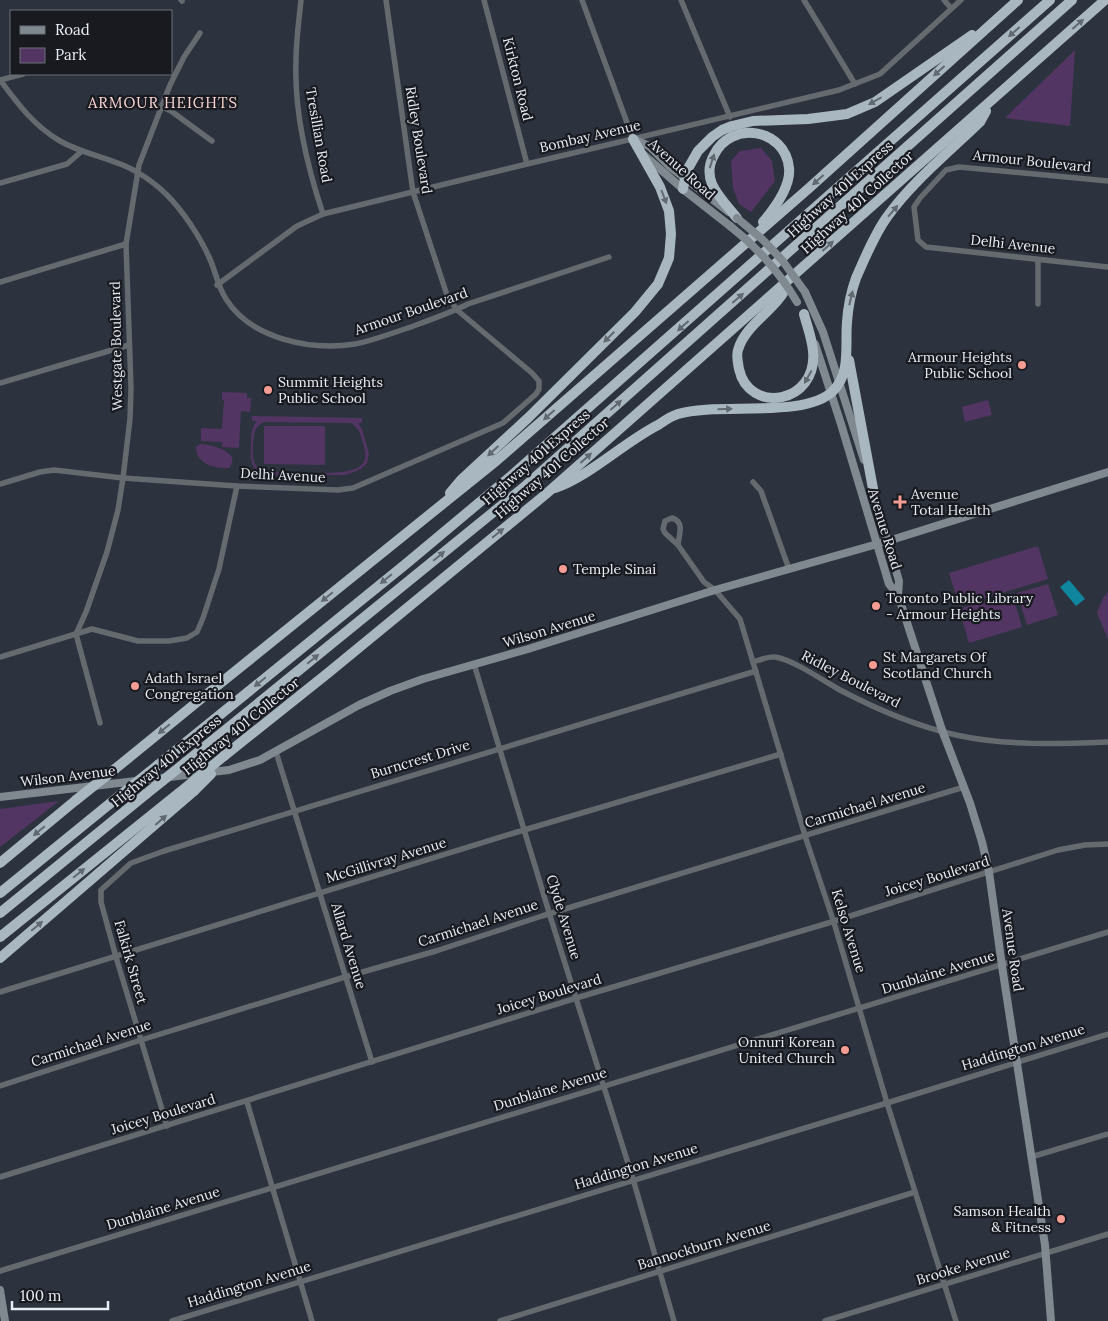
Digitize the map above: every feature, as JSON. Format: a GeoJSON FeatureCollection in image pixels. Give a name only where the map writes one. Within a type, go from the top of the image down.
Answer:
{"type":"FeatureCollection","features":[{"type":"Feature","properties":{"kind":"highway"},"geometry":{"type":"LineString","coordinates":[[0,863],[496,461],[743,245],[1018,0]]}},
{"type":"Feature","properties":{"kind":"highway","name":"Highway 401 Express"},"geometry":{"type":"LineString","coordinates":[[0,892],[407,563],[518,470],[1050,0]]}},
{"type":"Feature","properties":{"kind":"highway","name":"Highway 401 Express"},"geometry":{"type":"LineString","coordinates":[[0,914],[523,488],[1072,0]]}},
{"type":"Feature","properties":{"kind":"highway","name":"Highway 401 Collector"},"geometry":{"type":"LineString","coordinates":[[0,937],[244,742],[550,490],[1105,0]]}},
{"type":"Feature","properties":{"kind":"highway"},"geometry":{"type":"LineString","coordinates":[[683,189],[684,178],[698,151],[722,130],[752,121],[808,119],[846,114],[875,102],[978,31],[988,27]]}},
{"type":"Feature","properties":{"kind":"highway"},"geometry":{"type":"LineString","coordinates":[[550,490],[571,483],[637,436],[677,414],[705,409],[794,407],[824,399],[831,393],[840,383],[845,368],[847,322],[850,300],[856,280],[887,218],[915,185],[980,122],[990,103]]}},
{"type":"Feature","properties":{"kind":"highway"},"geometry":{"type":"LineString","coordinates":[[733,222],[712,184],[709,174],[710,162],[717,148],[724,140],[748,132],[763,134],[777,143],[786,157],[789,169],[787,182],[769,214],[743,245]]}},
{"type":"Feature","properties":{"kind":"highway"},"geometry":{"type":"LineString","coordinates":[[434,512],[461,480],[528,418],[635,312],[658,284],[669,258],[671,234],[669,210],[659,184],[633,139]]}},
{"type":"Feature","properties":{"kind":"highway"},"geometry":{"type":"LineString","coordinates":[[792,278],[784,293],[746,335],[737,350],[738,365],[746,385],[760,395],[774,398],[786,396],[798,390],[812,372],[814,352],[804,314]]}},
{"type":"Feature","properties":{"kind":"highway"},"geometry":{"type":"LineString","coordinates":[[846,346],[874,494]]}},
{"type":"Feature","properties":{"kind":"highway"},"geometry":{"type":"LineString","coordinates":[[0,958],[194,791],[228,755]]}},
{"type":"Feature","properties":{"kind":"main road","name":"Avenue Road"},"geometry":{"type":"LineString","coordinates":[[633,139],[649,146],[733,222],[743,236],[775,270],[804,314],[811,330],[841,424],[889,584],[898,595]]}},
{"type":"Feature","properties":{"kind":"main road","name":"Avenue Road"},"geometry":{"type":"LineString","coordinates":[[633,139],[644,155],[683,189],[770,247],[805,292],[823,332],[888,541],[898,581],[898,595],[942,730],[964,787],[982,842],[989,872],[1046,1253],[1051,1321]]}},
{"type":"Feature","properties":{"kind":"main road","name":"Wilson Avenue"},"geometry":{"type":"LineString","coordinates":[[0,797],[229,770],[260,760],[359,705],[390,691],[715,590],[888,541],[1108,472]]}},
{"type":"Feature","properties":{"kind":"main road"},"geometry":{"type":"LineString","coordinates":[[0,1290],[5,1321]]}},
{"type":"Feature","properties":{"kind":"street","name":"Tresillian Road"},"geometry":{"type":"LineString","coordinates":[[301,0],[296,62],[298,106],[309,165],[323,214]]}},
{"type":"Feature","properties":{"kind":"street","name":"Ridley Boulevard"},"geometry":{"type":"LineString","coordinates":[[386,0],[413,192],[447,295],[457,310],[539,381],[539,389]]}},
{"type":"Feature","properties":{"kind":"street","name":"Kirkton Road"},"geometry":{"type":"LineString","coordinates":[[484,0],[527,164]]}},
{"type":"Feature","properties":{"kind":"street"},"geometry":{"type":"LineString","coordinates":[[582,0],[633,139]]}},
{"type":"Feature","properties":{"kind":"street"},"geometry":{"type":"LineString","coordinates":[[681,0],[730,117]]}},
{"type":"Feature","properties":{"kind":"street"},"geometry":{"type":"LineString","coordinates":[[804,0],[856,84]]}},
{"type":"Feature","properties":{"kind":"street"},"geometry":{"type":"LineString","coordinates":[[944,0],[951,8]]}},
{"type":"Feature","properties":{"kind":"street","name":"Bombay Avenue"},"geometry":{"type":"LineString","coordinates":[[217,285],[297,226],[323,214],[730,117],[856,84],[880,74],[961,0]]}},
{"type":"Feature","properties":{"kind":"street","name":"Westgate Boulevard"},"geometry":{"type":"LineString","coordinates":[[76,634],[86,612],[107,552],[118,510],[123,478],[130,419],[131,388],[126,244],[138,172],[170,85],[184,57],[200,33]]}},
{"type":"Feature","properties":{"kind":"street"},"geometry":{"type":"LineString","coordinates":[[0,80],[19,75]]}},
{"type":"Feature","properties":{"kind":"street","name":"Armour Boulevard"},"geometry":{"type":"LineString","coordinates":[[0,80],[20,108],[61,142],[138,172],[167,195],[192,228],[209,258],[217,285],[227,302],[243,318],[260,330],[282,339],[306,344],[333,346],[363,342],[457,310],[468,304],[609,257]]}},
{"type":"Feature","properties":{"kind":"street"},"geometry":{"type":"LineString","coordinates":[[161,106],[171,111],[212,141]]}},
{"type":"Feature","properties":{"kind":"street"},"geometry":{"type":"LineString","coordinates":[[0,183],[67,164],[82,151]]}},
{"type":"Feature","properties":{"kind":"street","name":"Armour Boulevard"},"geometry":{"type":"LineString","coordinates":[[918,240],[914,207],[946,170],[959,167],[1108,181]]}},
{"type":"Feature","properties":{"kind":"street","name":"Delhi Avenue"},"geometry":{"type":"LineString","coordinates":[[918,240],[926,247],[1108,267]]}},
{"type":"Feature","properties":{"kind":"street"},"geometry":{"type":"LineString","coordinates":[[0,282],[126,244]]}},
{"type":"Feature","properties":{"kind":"street"},"geometry":{"type":"LineString","coordinates":[[1038,260],[1038,304]]}},
{"type":"Feature","properties":{"kind":"street"},"geometry":{"type":"LineString","coordinates":[[0,383],[129,345]]}},
{"type":"Feature","properties":{"kind":"street","name":"Delhi Avenue"},"geometry":{"type":"LineString","coordinates":[[0,484],[40,472],[54,470],[123,478],[237,486],[338,490],[353,488],[503,423],[539,389]]}},
{"type":"Feature","properties":{"kind":"street"},"geometry":{"type":"LineString","coordinates":[[753,482],[761,491],[789,569]]}},
{"type":"Feature","properties":{"kind":"street"},"geometry":{"type":"LineString","coordinates":[[0,657],[92,629],[138,641],[169,641],[186,638],[197,632],[219,569],[237,486]]}},
{"type":"Feature","properties":{"kind":"street"},"geometry":{"type":"LineString","coordinates":[[678,544],[704,582],[715,590],[740,619],[753,662]]}},
{"type":"Feature","properties":{"kind":"street"},"geometry":{"type":"LineString","coordinates":[[76,634],[100,723]]}},
{"type":"Feature","properties":{"kind":"street","name":"Ridley Boulevard"},"geometry":{"type":"LineString","coordinates":[[753,662],[775,657],[789,661],[841,691],[878,708],[957,735],[1032,744],[1108,742]]}},
{"type":"Feature","properties":{"kind":"street","name":"Kelso Avenue"},"geometry":{"type":"LineString","coordinates":[[753,662],[834,921],[887,1103],[956,1321]]}},
{"type":"Feature","properties":{"kind":"street","name":"Clyde Avenue"},"geometry":{"type":"LineString","coordinates":[[474,664],[633,1179],[674,1321]]}},
{"type":"Feature","properties":{"kind":"street","name":"Burncrest Drive"},"geometry":{"type":"LineString","coordinates":[[101,890],[131,863],[164,851],[756,671]]}},
{"type":"Feature","properties":{"kind":"street","name":"Allard Avenue"},"geometry":{"type":"LineString","coordinates":[[276,752],[372,1062]]}},
{"type":"Feature","properties":{"kind":"street","name":"McGillivray Avenue"},"geometry":{"type":"LineString","coordinates":[[0,992],[525,830],[781,754]]}},
{"type":"Feature","properties":{"kind":"street","name":"Carmichael Avenue"},"geometry":{"type":"LineString","coordinates":[[0,1086],[141,1040],[436,951],[550,913],[964,787]]}},
{"type":"Feature","properties":{"kind":"street","name":"Joicey Boulevard"},"geometry":{"type":"LineString","coordinates":[[0,1177],[1063,849],[1108,844]]}},
{"type":"Feature","properties":{"kind":"street","name":"Falkirk Street"},"geometry":{"type":"LineString","coordinates":[[101,890],[101,902],[116,957],[167,1126]]}},
{"type":"Feature","properties":{"kind":"street","name":"Dunblaine Avenue"},"geometry":{"type":"LineString","coordinates":[[0,1271],[1108,932]]}},
{"type":"Feature","properties":{"kind":"street","name":"Haddington Avenue"},"geometry":{"type":"LineString","coordinates":[[172,1321],[1108,1034]]}},
{"type":"Feature","properties":{"kind":"street"},"geometry":{"type":"LineString","coordinates":[[247,1102],[312,1321]]}},
{"type":"Feature","properties":{"kind":"street"},"geometry":{"type":"LineString","coordinates":[[1031,1157],[1108,1134]]}},
{"type":"Feature","properties":{"kind":"street","name":"Bannockburn Avenue"},"geometry":{"type":"LineString","coordinates":[[500,1321],[915,1192]]}},
{"type":"Feature","properties":{"kind":"street","name":"Brooke Avenue"},"geometry":{"type":"LineString","coordinates":[[824,1321],[1108,1234]]}},
{"type":"Feature","properties":{"kind":"green space"},"geometry":{"type":"Polygon","coordinates":[[[1075,50],[1070,126],[1005,118],[1075,50]]]}},
{"type":"Feature","properties":{"kind":"green space"},"geometry":{"type":"Polygon","coordinates":[[[761,148],[772,161],[775,181],[751,212],[739,204],[733,188],[731,161],[740,151],[761,148]]]}},
{"type":"Feature","properties":{"kind":"green space"},"geometry":{"type":"Polygon","coordinates":[[[222,392],[247,393],[247,398],[251,398],[250,412],[241,411],[239,448],[222,447],[222,442],[201,441],[201,428],[222,429],[224,400],[222,400],[222,392]]]}},
{"type":"Feature","properties":{"kind":"green space"},"geometry":{"type":"Polygon","coordinates":[[[988,400],[992,415],[965,422],[962,407],[988,400]]]}},
{"type":"Feature","properties":{"kind":"green space"},"geometry":{"type":"Polygon","coordinates":[[[252,416],[362,418],[362,423],[358,423],[362,429],[369,454],[367,463],[361,469],[346,475],[267,475],[261,473],[254,467],[251,459],[252,432],[257,421],[252,421],[252,416]],[[264,422],[258,426],[254,434],[253,452],[255,464],[269,472],[329,473],[352,470],[362,465],[365,460],[365,449],[358,430],[351,423],[264,422]]]}},
{"type":"Feature","properties":{"kind":"green space"},"geometry":{"type":"Polygon","coordinates":[[[264,426],[325,426],[325,465],[264,464],[264,426]]]}},
{"type":"Feature","properties":{"kind":"green space"},"geometry":{"type":"Polygon","coordinates":[[[200,444],[217,447],[229,453],[232,462],[229,468],[212,466],[199,458],[196,447],[200,444]]]}},
{"type":"Feature","properties":{"kind":"green space"},"geometry":{"type":"Polygon","coordinates":[[[1038,546],[1048,579],[959,606],[949,573],[1038,546]]]}},
{"type":"Feature","properties":{"kind":"green space"},"geometry":{"type":"Polygon","coordinates":[[[1048,584],[1058,615],[1027,625],[1017,593],[1048,584]]]}},
{"type":"Feature","properties":{"kind":"green space"},"geometry":{"type":"Polygon","coordinates":[[[1108,592],[1108,639],[1097,613],[1103,598],[1108,592]]]}},
{"type":"Feature","properties":{"kind":"green space"},"geometry":{"type":"Polygon","coordinates":[[[1012,593],[1022,627],[969,643],[959,609],[1012,593]]]}},
{"type":"Feature","properties":{"kind":"green space"},"geometry":{"type":"Polygon","coordinates":[[[59,801],[0,847],[0,809],[59,801]]]}},
{"type":"Feature","properties":{"kind":"water"},"geometry":{"type":"Polygon","coordinates":[[[1069,580],[1085,599],[1076,606],[1060,587],[1069,580]]]}},
{"type":"Feature","properties":{"kind":"place","name":"Armour Heights Public School"},"geometry":{"type":"Point","coordinates":[1022,365]}},
{"type":"Feature","properties":{"kind":"place","name":"Summit Heights Public School"},"geometry":{"type":"Point","coordinates":[268,390]}},
{"type":"Feature","properties":{"kind":"place","name":"Avenue Total Health"},"geometry":{"type":"Point","coordinates":[900,502]}},
{"type":"Feature","properties":{"kind":"place","name":"Temple Sinai"},"geometry":{"type":"Point","coordinates":[563,569]}},
{"type":"Feature","properties":{"kind":"place","name":"Toronto Public Library - Armour Heights"},"geometry":{"type":"Point","coordinates":[876,606]}},
{"type":"Feature","properties":{"kind":"place","name":"St Margarets Of Scotland Church"},"geometry":{"type":"Point","coordinates":[873,665]}},
{"type":"Feature","properties":{"kind":"place","name":"Adath Israel Congregation"},"geometry":{"type":"Point","coordinates":[135,686]}},
{"type":"Feature","properties":{"kind":"place","name":"Onnuri Korean United Church"},"geometry":{"type":"Point","coordinates":[845,1050]}},
{"type":"Feature","properties":{"kind":"place","name":"Samson Health & Fitness"},"geometry":{"type":"Point","coordinates":[1061,1219]}},
{"type":"Feature","properties":{"kind":"district","name":"ARMOUR HEIGHTS"},"geometry":{"type":"Point","coordinates":[163,103]}}]}
